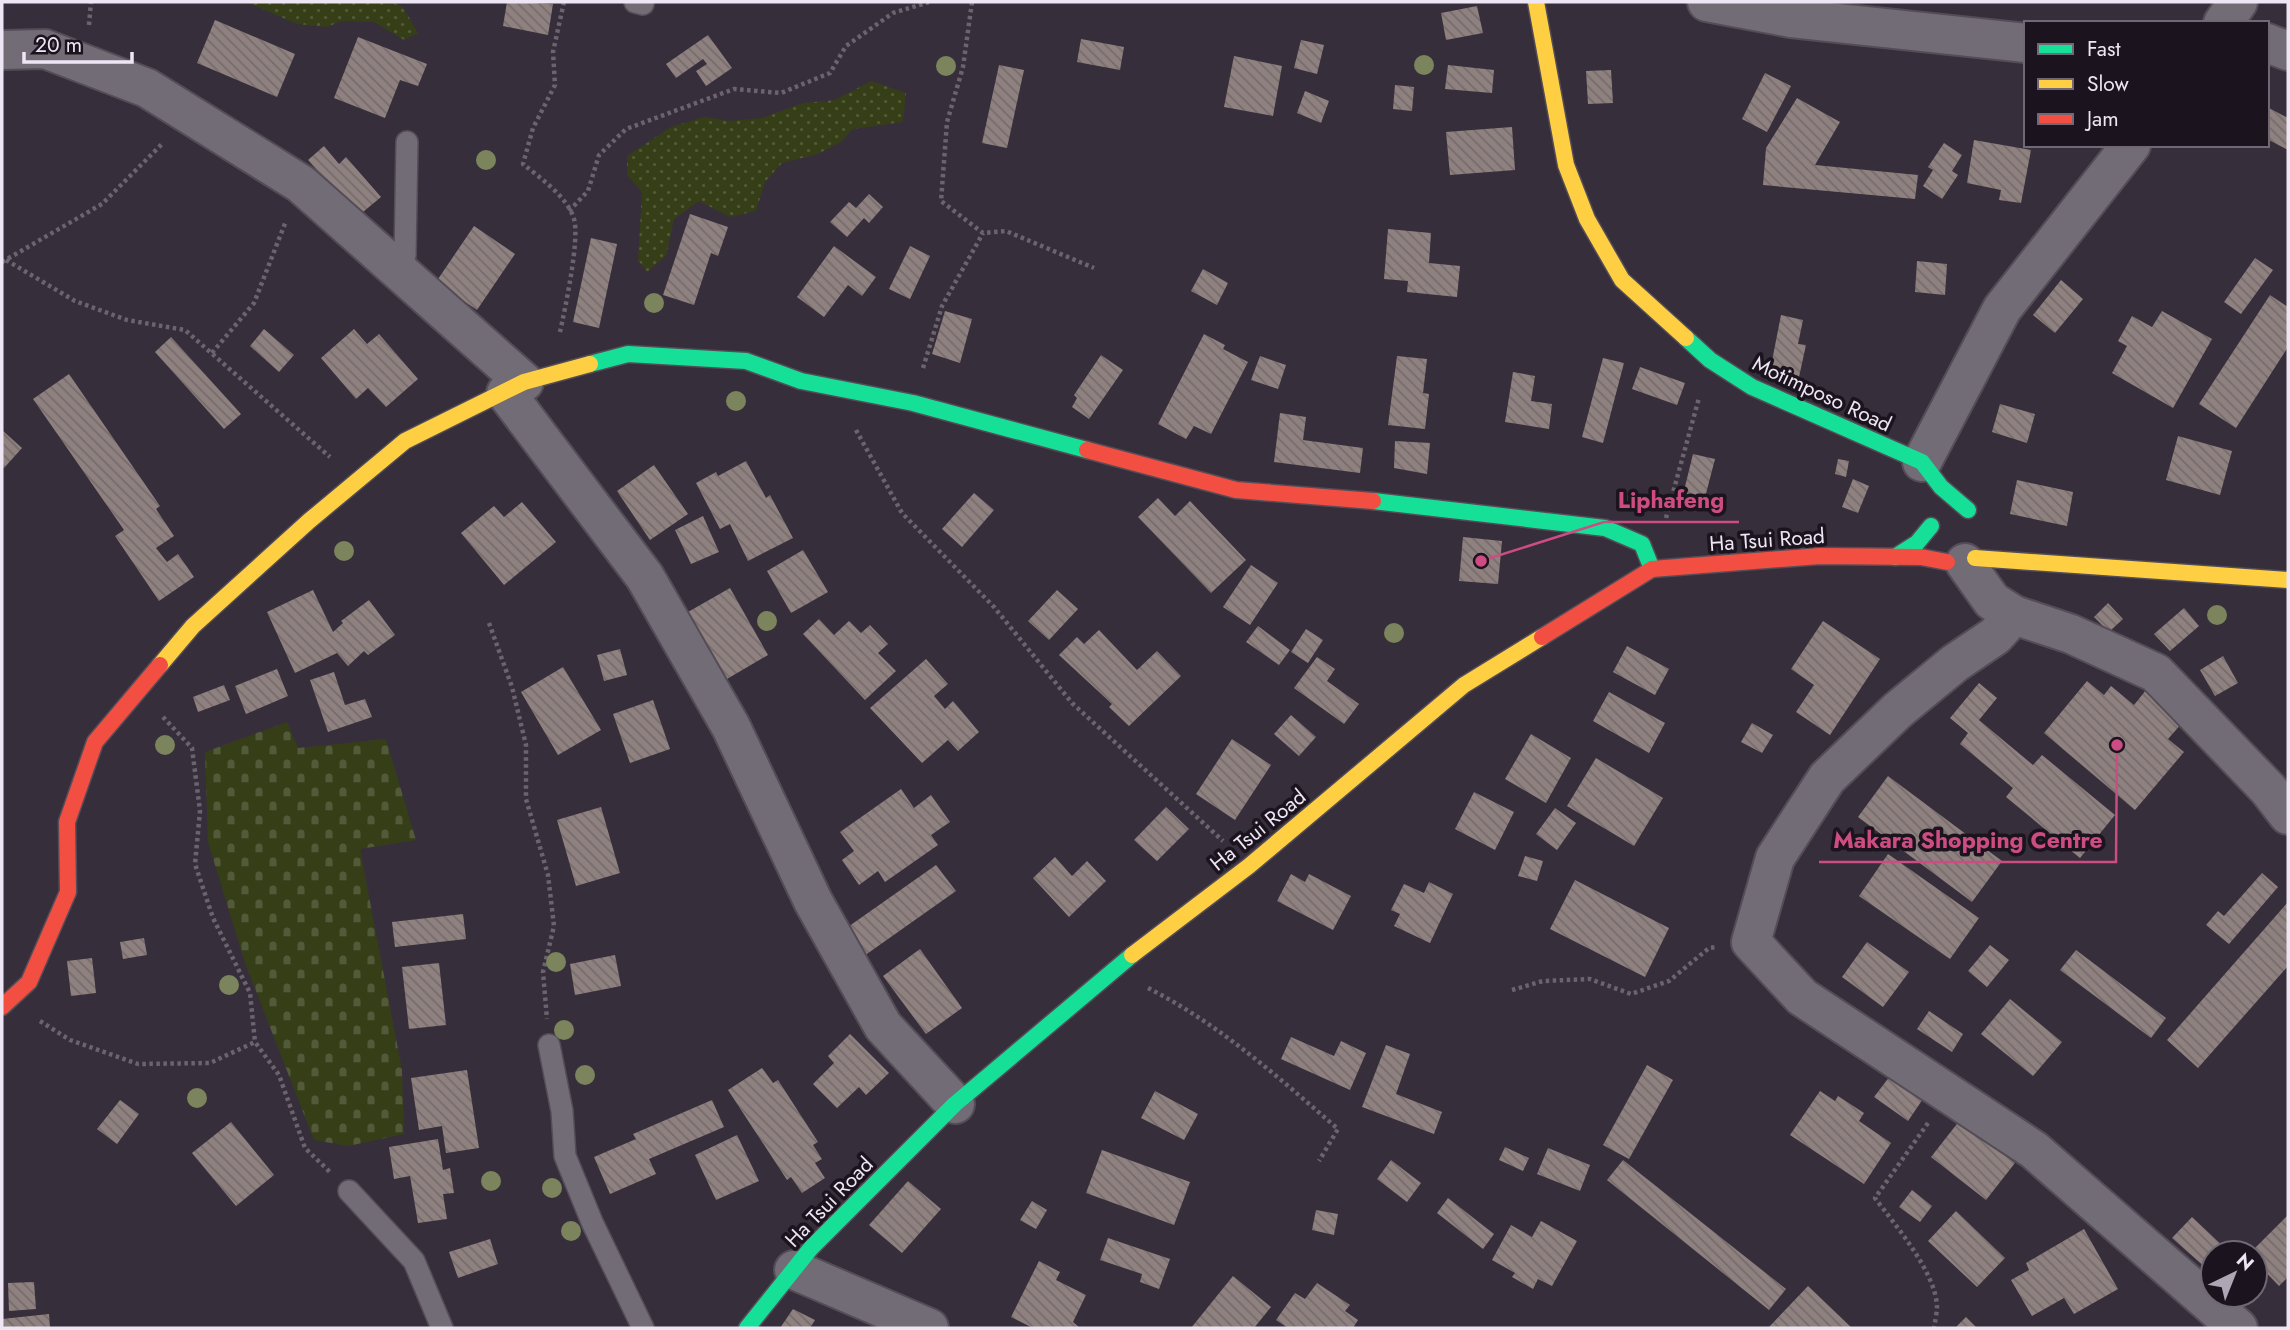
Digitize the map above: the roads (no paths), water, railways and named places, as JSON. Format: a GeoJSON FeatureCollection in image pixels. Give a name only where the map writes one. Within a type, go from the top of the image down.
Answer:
{"type":"FeatureCollection","features":[{"type":"Feature","properties":{"kind":"street","name":"Motimposo Road"},"geometry":{"type":"LineString","coordinates":[[1536,2],[1566,165],[1587,219],[1622,279],[1710,360],[1752,387],[1931,475],[1981,520]]}},
{"type":"Feature","properties":{"kind":"street"},"geometry":{"type":"LineString","coordinates":[[1707,2],[1791,18],[2024,43]]}},
{"type":"Feature","properties":{"kind":"street"},"geometry":{"type":"LineString","coordinates":[[2224,21],[2238,2]]}},
{"type":"Feature","properties":{"kind":"street"},"geometry":{"type":"LineString","coordinates":[[2269,45],[2288,51]]}},
{"type":"Feature","properties":{"kind":"street"},"geometry":{"type":"LineString","coordinates":[[2,50],[46,49],[147,88],[301,184],[400,274],[494,352],[645,577],[731,727],[813,901],[883,1026],[955,1104]]}},
{"type":"Feature","properties":{"kind":"street"},"geometry":{"type":"LineString","coordinates":[[2128,147],[2002,309],[1931,475],[1933,522],[1930,544],[1968,557],[1992,601],[2014,615],[2071,634],[2156,673],[2268,789],[2288,815]]}},
{"type":"Feature","properties":{"kind":"street"},"geometry":{"type":"LineString","coordinates":[[6,1004],[29,982],[68,892],[66,822],[95,742],[193,626],[405,441],[515,387],[569,369],[628,354],[746,361],[801,381],[850,388],[913,403],[1236,489],[1399,503],[1605,528],[1642,544],[1652,569]]}},
{"type":"Feature","properties":{"kind":"street"},"geometry":{"type":"LineString","coordinates":[[1895,557],[1917,543],[1933,522],[1951,508],[1968,510]]}},
{"type":"Feature","properties":{"kind":"street","name":"Ha Tsui Road"},"geometry":{"type":"LineString","coordinates":[[2021,545],[2059,562]]}},
{"type":"Feature","properties":{"kind":"street","name":"Ha Tsui Road"},"geometry":{"type":"LineString","coordinates":[[747,1328],[811,1248],[955,1104],[1114,969],[1249,866],[1464,685],[1652,569],[1820,556],[1968,557],[2059,562],[2117,570],[2288,580]]}},
{"type":"Feature","properties":{"kind":"street"},"geometry":{"type":"LineString","coordinates":[[2014,615],[1995,636],[1955,663],[1898,710],[1827,778],[1775,858],[1751,942],[1801,997],[2034,1150],[2238,1328]]}},
{"type":"Feature","properties":{"kind":"street"},"geometry":{"type":"LineString","coordinates":[[794,1270],[929,1328]]}},
{"type":"Feature","properties":{"kind":"lane"},"geometry":{"type":"LineString","coordinates":[[400,274],[405,255],[407,142]]}},
{"type":"Feature","properties":{"kind":"lane"},"geometry":{"type":"LineString","coordinates":[[549,1045],[562,1111],[565,1156],[592,1222],[643,1328]]}},
{"type":"Feature","properties":{"kind":"lane"},"geometry":{"type":"LineString","coordinates":[[349,1191],[414,1261],[442,1328]]}},
{"type":"Feature","properties":{"kind":"place","name":"Liphafeng"},"geometry":{"type":"Point","coordinates":[1481,561]}},
{"type":"Feature","properties":{"kind":"place","name":"Makara Shopping Centre"},"geometry":{"type":"Point","coordinates":[2117,745]}}]}
